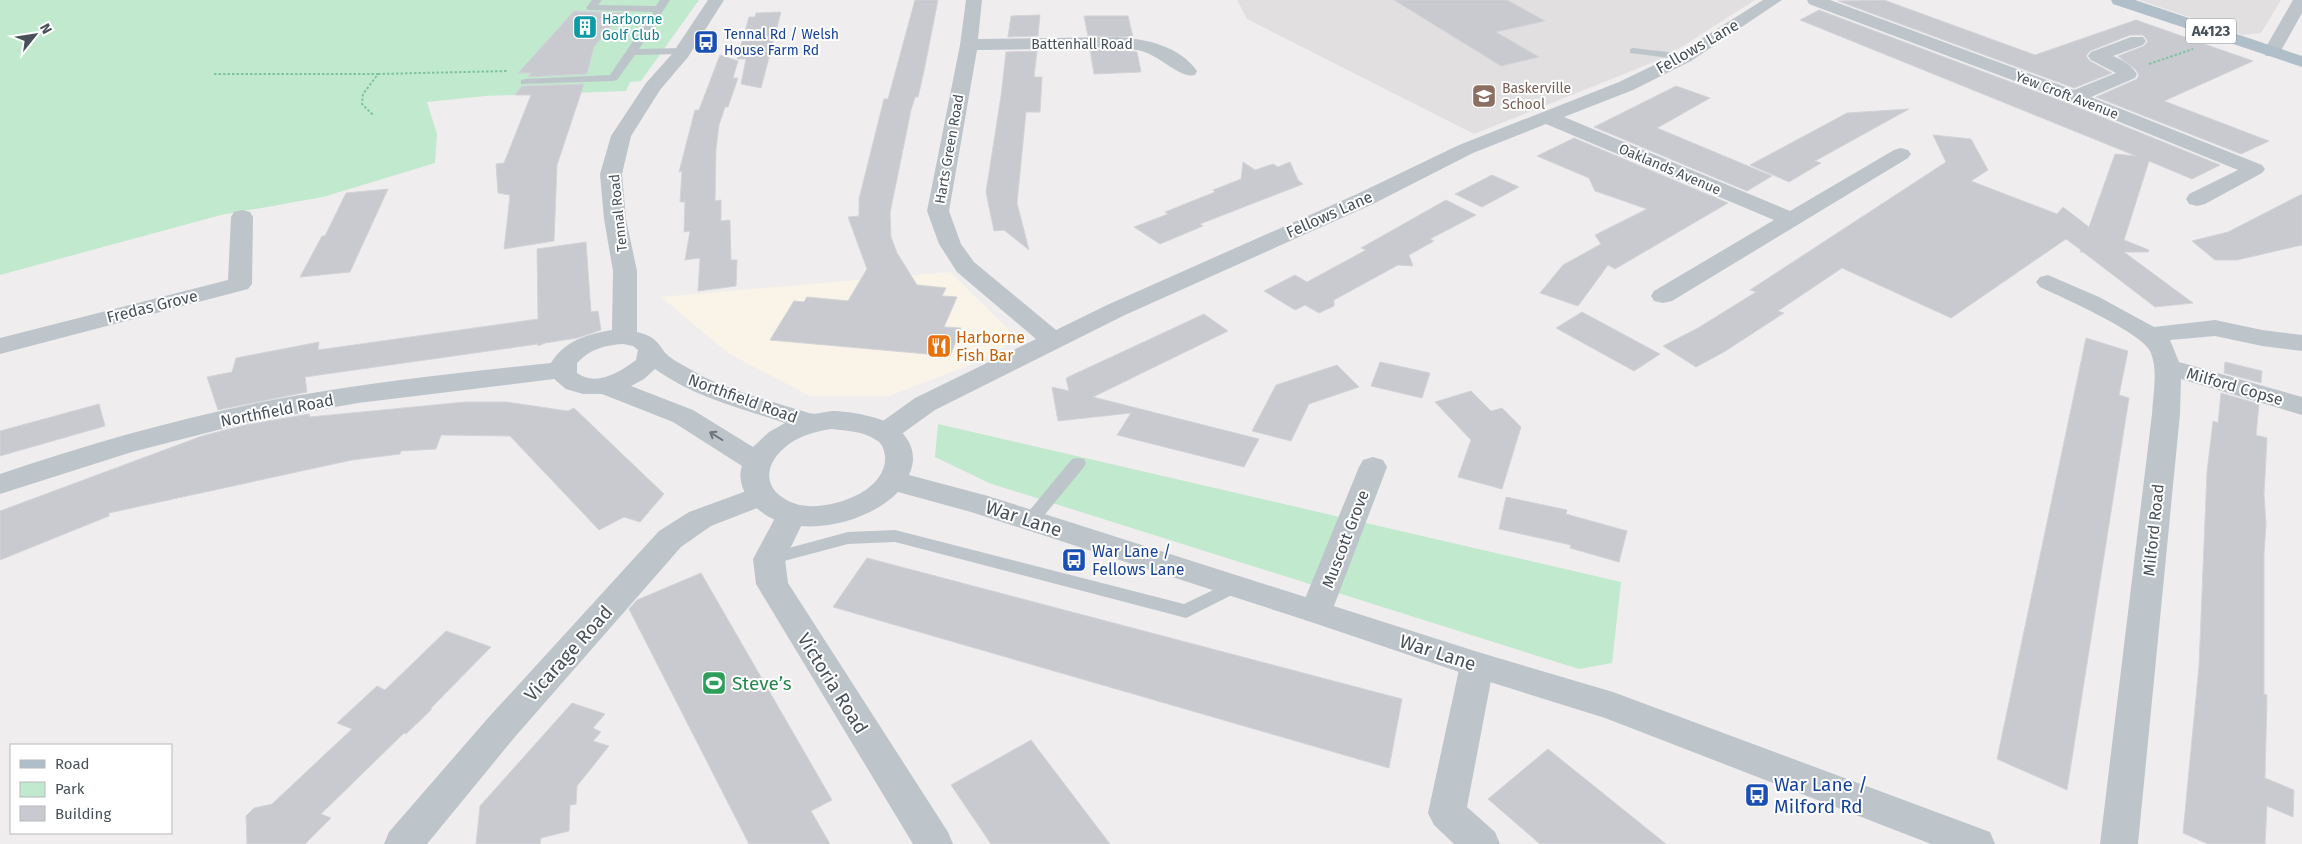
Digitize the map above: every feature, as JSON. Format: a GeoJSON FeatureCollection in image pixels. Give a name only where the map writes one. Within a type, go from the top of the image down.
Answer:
{"type":"FeatureCollection","features":[{"type":"Feature","properties":{"kind":"main road","name":"A4123"},"geometry":{"type":"LineString","coordinates":[[2119,0],[2302,62]]}},
{"type":"Feature","properties":{"kind":"street","name":"Tennal Road"},"geometry":{"type":"LineString","coordinates":[[624,336],[625,271],[615,219],[611,174],[622,136],[654,86],[683,51],[716,0]]}},
{"type":"Feature","properties":{"kind":"street","name":"Harts Green Road"},"geometry":{"type":"LineString","coordinates":[[974,0],[969,45],[938,211],[950,244],[965,266],[1054,341]]}},
{"type":"Feature","properties":{"kind":"street","name":"Fellows Lane"},"geometry":{"type":"LineString","coordinates":[[886,432],[925,404],[1116,310],[1365,199],[1466,149],[1626,86],[1685,57],[1774,0]]}},
{"type":"Feature","properties":{"kind":"street","name":"Yew Croft Avenue"},"geometry":{"type":"LineString","coordinates":[[1815,0],[2075,97],[2256,169],[2197,199]]}},
{"type":"Feature","properties":{"kind":"street"},"geometry":{"type":"LineString","coordinates":[[2272,52],[2301,0]]}},
{"type":"Feature","properties":{"kind":"street"},"geometry":{"type":"LineString","coordinates":[[2075,97],[2128,74],[2127,71],[2097,56],[2137,41]]}},
{"type":"Feature","properties":{"kind":"street","name":"Battenhall Road"},"geometry":{"type":"LineString","coordinates":[[969,45],[1118,42],[1142,45],[1169,54],[1188,70]]}},
{"type":"Feature","properties":{"kind":"street","name":"Oaklands Avenue"},"geometry":{"type":"LineString","coordinates":[[1548,118],[1792,220]]}},
{"type":"Feature","properties":{"kind":"street"},"geometry":{"type":"LineString","coordinates":[[1663,296],[1901,154]]}},
{"type":"Feature","properties":{"kind":"street","name":"Fredas Grove"},"geometry":{"type":"LineString","coordinates":[[0,346],[240,284],[242,217]]}},
{"type":"Feature","properties":{"kind":"street","name":"Milford Road"},"geometry":{"type":"LineString","coordinates":[[2047,282],[2090,302],[2150,335],[2161,347],[2167,367],[2166,414],[2119,844]]}},
{"type":"Feature","properties":{"kind":"street"},"geometry":{"type":"LineString","coordinates":[[2150,335],[2215,328],[2262,338],[2302,343]]}},
{"type":"Feature","properties":{"kind":"street"},"geometry":{"type":"LineString","coordinates":[[624,336],[599,340],[575,350],[566,359],[562,370],[564,377],[570,382],[592,387],[606,386],[637,374],[647,364],[651,354]]}},
{"type":"Feature","properties":{"kind":"street","name":"Northfield Road"},"geometry":{"type":"LineString","coordinates":[[624,336],[644,342],[649,347],[651,354],[678,374],[709,389],[812,423]]}},
{"type":"Feature","properties":{"kind":"street","name":"Milford Copse"},"geometry":{"type":"LineString","coordinates":[[2167,367],[2302,406]]}},
{"type":"Feature","properties":{"kind":"street","name":"Northfield Road"},"geometry":{"type":"LineString","coordinates":[[0,484],[100,451],[199,425],[261,412],[329,399],[562,370]]}},
{"type":"Feature","properties":{"kind":"street"},"geometry":{"type":"LineString","coordinates":[[606,386],[683,416],[757,462]]}},
{"type":"Feature","properties":{"kind":"street"},"geometry":{"type":"LineString","coordinates":[[852,420],[871,424],[886,432],[896,442],[900,454],[900,468],[893,481],[879,495],[860,506],[838,514],[814,516],[792,514],[774,507],[760,496],[755,486],[754,474],[757,462],[766,449],[778,439],[812,423],[852,420]]}},
{"type":"Feature","properties":{"kind":"street","name":"Muscott Grove"},"geometry":{"type":"LineString","coordinates":[[1316,611],[1373,467]]}},
{"type":"Feature","properties":{"kind":"street","name":"War Lane"},"geometry":{"type":"LineString","coordinates":[[893,481],[978,503],[1316,611],[1477,665],[1613,706],[1976,844]]}},
{"type":"Feature","properties":{"kind":"street","name":"Vicarage Road"},"geometry":{"type":"LineString","coordinates":[[403,844],[501,728],[670,539],[700,519],[760,496]]}},
{"type":"Feature","properties":{"kind":"street"},"geometry":{"type":"LineString","coordinates":[[770,559],[792,514]]}},
{"type":"Feature","properties":{"kind":"street","name":"Victoria Road"},"geometry":{"type":"LineString","coordinates":[[770,559],[772,584],[934,844]]}},
{"type":"Feature","properties":{"kind":"street"},"geometry":{"type":"LineString","coordinates":[[1477,665],[1446,813],[1481,844]]}},
{"type":"Feature","properties":{"kind":"lane"},"geometry":{"type":"LineString","coordinates":[[598,0],[591,8],[659,9]]}},
{"type":"Feature","properties":{"kind":"lane"},"geometry":{"type":"LineString","coordinates":[[525,82],[613,78],[665,0]]}},
{"type":"Feature","properties":{"kind":"lane"},"geometry":{"type":"LineString","coordinates":[[632,52],[683,51]]}},
{"type":"Feature","properties":{"kind":"lane"},"geometry":{"type":"LineString","coordinates":[[1633,51],[1685,57]]}},
{"type":"Feature","properties":{"kind":"lane"},"geometry":{"type":"LineString","coordinates":[[1031,520],[1078,464]]}},
{"type":"Feature","properties":{"kind":"lane"},"geometry":{"type":"LineString","coordinates":[[770,559],[848,538],[895,536],[1186,611],[1234,586]]}},
{"type":"Feature","properties":{"kind":"path"},"geometry":{"type":"LineString","coordinates":[[2127,71],[2230,38]]}},
{"type":"Feature","properties":{"kind":"path"},"geometry":{"type":"LineString","coordinates":[[214,74],[378,74],[513,71]]}},
{"type":"Feature","properties":{"kind":"path"},"geometry":{"type":"LineString","coordinates":[[374,116],[362,104],[363,94],[378,74]]}},
{"type":"Feature","properties":{"kind":"shaded area","name":"Baskerville School"},"geometry":{"type":"Polygon","coordinates":[[[1237,0],[1755,0],[1664,58],[1474,134],[1247,19],[1237,0]]]}},
{"type":"Feature","properties":{"kind":"shaded area"},"geometry":{"type":"Polygon","coordinates":[[[2139,0],[2281,0],[2261,33],[2242,35],[2139,0]]]}},
{"type":"Feature","properties":{"kind":"shaded area"},"geometry":{"type":"Polygon","coordinates":[[[950,272],[1018,339],[975,363],[889,396],[810,396],[728,353],[661,297],[950,272]]]}},
{"type":"Feature","properties":{"kind":"green space","name":"Harborne Golf Club"},"geometry":{"type":"Polygon","coordinates":[[[0,0],[699,0],[641,81],[630,82],[626,91],[485,96],[427,102],[437,134],[435,163],[323,197],[221,215],[0,275],[0,0]]]}},
{"type":"Feature","properties":{"kind":"green space"},"geometry":{"type":"Polygon","coordinates":[[[938,424],[1621,582],[1612,663],[1579,669],[989,483],[935,457],[938,424]]]}},
{"type":"Feature","properties":{"kind":"building"},"geometry":{"type":"Polygon","coordinates":[[[915,0],[938,0],[918,97],[915,97],[911,110],[890,213],[891,237],[897,253],[917,285],[946,288],[942,296],[957,297],[944,327],[961,328],[950,356],[770,340],[794,301],[804,302],[807,297],[848,301],[867,269],[848,217],[859,216],[859,199],[884,99],[888,99],[915,0]]]}},
{"type":"Feature","properties":{"kind":"building"},"geometry":{"type":"Polygon","coordinates":[[[1394,0],[1507,0],[1545,21],[1496,32],[1539,57],[1501,66],[1394,0]]]}},
{"type":"Feature","properties":{"kind":"building"},"geometry":{"type":"Polygon","coordinates":[[[1884,0],[2035,55],[2136,20],[2253,61],[2164,101],[2269,141],[2241,154],[2096,97],[2137,79],[2139,75],[2136,70],[2118,56],[2144,46],[2148,41],[2143,35],[2130,35],[2090,51],[2086,56],[2090,61],[2112,73],[2074,88],[1838,1],[1884,0]]]}},
{"type":"Feature","properties":{"kind":"building"},"geometry":{"type":"Polygon","coordinates":[[[1819,10],[2067,103],[2220,165],[2192,179],[2149,161],[2124,240],[2149,250],[2148,252],[2124,252],[2193,303],[2155,307],[2083,252],[2080,252],[2081,250],[2066,239],[1951,318],[1842,268],[1778,311],[1784,313],[1724,352],[1696,367],[1663,346],[1698,328],[1756,292],[1750,290],[1946,162],[1933,135],[1971,139],[1988,170],[1971,181],[2057,214],[2063,207],[2089,227],[2115,154],[2136,156],[1800,20],[1819,10]]]}},
{"type":"Feature","properties":{"kind":"building","name":"Harborne Golf Club"},"geometry":{"type":"Polygon","coordinates":[[[574,11],[622,13],[594,47],[587,74],[528,77],[531,73],[518,73],[574,11]]]}},
{"type":"Feature","properties":{"kind":"building"},"geometry":{"type":"Polygon","coordinates":[[[781,12],[761,88],[741,84],[746,59],[737,59],[749,17],[755,17],[756,13],[781,12]]]}},
{"type":"Feature","properties":{"kind":"building"},"geometry":{"type":"Polygon","coordinates":[[[1040,15],[1038,36],[1008,37],[1011,16],[1040,15]]]}},
{"type":"Feature","properties":{"kind":"building"},"geometry":{"type":"Polygon","coordinates":[[[1084,16],[1128,16],[1133,37],[1088,36],[1084,16]]]}},
{"type":"Feature","properties":{"kind":"building"},"geometry":{"type":"Polygon","coordinates":[[[1113,49],[1137,52],[1141,72],[1094,74],[1090,50],[1113,49]]]}},
{"type":"Feature","properties":{"kind":"building"},"geometry":{"type":"Polygon","coordinates":[[[1037,51],[1034,77],[1042,77],[1040,112],[1026,112],[1017,203],[1029,250],[1004,230],[994,231],[986,192],[1006,52],[1037,51]]]}},
{"type":"Feature","properties":{"kind":"building"},"geometry":{"type":"Polygon","coordinates":[[[720,55],[738,61],[733,78],[738,78],[728,107],[725,107],[719,125],[716,149],[715,201],[721,200],[721,221],[730,220],[731,260],[737,260],[736,286],[698,291],[700,258],[685,260],[690,231],[684,232],[685,202],[680,202],[682,171],[679,172],[695,110],[699,110],[720,55]]]}},
{"type":"Feature","properties":{"kind":"building"},"geometry":{"type":"Polygon","coordinates":[[[584,84],[557,165],[554,241],[504,249],[510,195],[498,193],[496,164],[504,163],[531,95],[515,95],[522,86],[584,84]]]}},
{"type":"Feature","properties":{"kind":"building"},"geometry":{"type":"Polygon","coordinates":[[[1676,86],[1710,98],[1657,128],[1772,176],[1747,191],[1594,127],[1676,86]]]}},
{"type":"Feature","properties":{"kind":"building"},"geometry":{"type":"Polygon","coordinates":[[[1909,109],[1815,161],[1821,163],[1789,182],[1750,165],[1847,113],[1909,109]]]}},
{"type":"Feature","properties":{"kind":"building"},"geometry":{"type":"Polygon","coordinates":[[[1574,138],[1728,203],[1615,269],[1608,265],[1578,306],[1540,293],[1563,265],[1601,244],[1595,235],[1647,209],[1595,191],[1589,178],[1537,156],[1574,138]]]}},
{"type":"Feature","properties":{"kind":"building"},"geometry":{"type":"Polygon","coordinates":[[[1243,162],[1255,170],[1273,164],[1278,167],[1290,162],[1298,180],[1303,184],[1200,224],[1203,226],[1160,244],[1134,227],[1168,214],[1165,212],[1215,192],[1213,190],[1241,179],[1243,162]]]}},
{"type":"Feature","properties":{"kind":"building"},"geometry":{"type":"Polygon","coordinates":[[[1492,175],[1519,187],[1482,207],[1455,194],[1492,175]]]}},
{"type":"Feature","properties":{"kind":"building"},"geometry":{"type":"Polygon","coordinates":[[[388,189],[350,272],[300,277],[322,236],[325,236],[346,193],[388,189]]]}},
{"type":"Feature","properties":{"kind":"building"},"geometry":{"type":"Polygon","coordinates":[[[2302,194],[2302,245],[2237,260],[2215,260],[2192,241],[2228,232],[2302,194]]]}},
{"type":"Feature","properties":{"kind":"building"},"geometry":{"type":"Polygon","coordinates":[[[1446,200],[1476,215],[1430,239],[1434,241],[1409,255],[1413,266],[1398,265],[1334,300],[1334,306],[1319,313],[1305,305],[1295,310],[1264,291],[1295,275],[1307,282],[1366,250],[1361,248],[1446,200]]]}},
{"type":"Feature","properties":{"kind":"building"},"geometry":{"type":"Polygon","coordinates":[[[586,242],[591,312],[598,311],[601,330],[577,338],[545,343],[538,346],[538,344],[305,377],[307,392],[218,410],[207,377],[232,372],[236,358],[319,342],[318,350],[538,319],[537,249],[586,242]]]}},
{"type":"Feature","properties":{"kind":"building"},"geometry":{"type":"Polygon","coordinates":[[[1582,312],[1660,354],[1634,371],[1556,328],[1582,312]]]}},
{"type":"Feature","properties":{"kind":"building"},"geometry":{"type":"Polygon","coordinates":[[[1204,314],[1228,331],[1093,397],[1259,439],[1244,467],[1117,435],[1131,413],[1058,421],[1052,387],[1069,391],[1066,378],[1204,314]]]}},
{"type":"Feature","properties":{"kind":"building"},"geometry":{"type":"Polygon","coordinates":[[[2086,338],[2128,351],[2119,395],[2129,398],[2067,790],[1997,759],[2086,338]]]}},
{"type":"Feature","properties":{"kind":"building"},"geometry":{"type":"Polygon","coordinates":[[[1380,362],[1430,373],[1422,398],[1371,386],[1380,362]]]}},
{"type":"Feature","properties":{"kind":"building"},"geometry":{"type":"Polygon","coordinates":[[[2225,362],[2262,371],[2261,383],[2224,373],[2225,362]]]}},
{"type":"Feature","properties":{"kind":"building"},"geometry":{"type":"Polygon","coordinates":[[[1337,365],[1359,387],[1309,404],[1291,441],[1252,431],[1276,385],[1337,365]]]}},
{"type":"Feature","properties":{"kind":"building"},"geometry":{"type":"Polygon","coordinates":[[[1471,391],[1491,411],[1502,408],[1521,427],[1502,489],[1458,477],[1471,440],[1435,402],[1471,391]]]}},
{"type":"Feature","properties":{"kind":"building"},"geometry":{"type":"Polygon","coordinates":[[[2221,393],[2259,404],[2256,435],[2267,438],[2264,494],[2266,525],[2264,553],[2264,694],[2267,695],[2265,778],[2294,790],[2293,817],[2267,806],[2265,844],[2208,844],[2183,833],[2199,666],[2207,472],[2213,421],[2218,423],[2221,393]]]}},
{"type":"Feature","properties":{"kind":"building"},"geometry":{"type":"Polygon","coordinates":[[[465,402],[506,402],[568,411],[574,408],[664,494],[640,522],[624,517],[599,530],[510,436],[441,435],[436,449],[401,451],[400,454],[352,460],[109,513],[109,516],[0,560],[0,511],[202,436],[245,425],[309,414],[310,417],[465,402]]]}},
{"type":"Feature","properties":{"kind":"building"},"geometry":{"type":"Polygon","coordinates":[[[99,404],[105,426],[0,456],[0,431],[99,404]]]}},
{"type":"Feature","properties":{"kind":"building"},"geometry":{"type":"Polygon","coordinates":[[[1506,497],[1567,510],[1566,514],[1627,531],[1619,562],[1570,548],[1571,545],[1499,529],[1506,497]]]}},
{"type":"Feature","properties":{"kind":"building"},"geometry":{"type":"Polygon","coordinates":[[[867,558],[1402,699],[1389,768],[833,607],[867,558]]]}},
{"type":"Feature","properties":{"kind":"building"},"geometry":{"type":"Polygon","coordinates":[[[701,573],[832,800],[811,811],[830,844],[749,844],[629,609],[637,600],[701,573]]]}},
{"type":"Feature","properties":{"kind":"building"},"geometry":{"type":"Polygon","coordinates":[[[446,631],[491,647],[430,709],[432,709],[406,734],[404,733],[321,814],[331,818],[305,844],[247,844],[246,816],[254,808],[272,804],[352,729],[337,723],[377,686],[385,690],[446,631]]]}},
{"type":"Feature","properties":{"kind":"building"},"geometry":{"type":"Polygon","coordinates":[[[572,703],[605,714],[593,728],[601,732],[593,741],[609,746],[577,786],[576,804],[570,805],[569,831],[541,838],[540,844],[476,844],[480,806],[572,703]]]}},
{"type":"Feature","properties":{"kind":"building"},"geometry":{"type":"Polygon","coordinates":[[[1031,740],[1110,844],[991,844],[951,785],[1031,740]]]}},
{"type":"Feature","properties":{"kind":"building"},"geometry":{"type":"Polygon","coordinates":[[[1548,749],[1666,844],[1540,844],[1488,799],[1548,749]]]}},
{"type":"Feature","properties":{"kind":"place","name":"Harborne Golf Club"},"geometry":{"type":"Point","coordinates":[585,27]}},
{"type":"Feature","properties":{"kind":"place","name":"Tennal Rd / Welsh House Farm Rd"},"geometry":{"type":"Point","coordinates":[706,42]}},
{"type":"Feature","properties":{"kind":"place","name":"Baskerville School"},"geometry":{"type":"Point","coordinates":[1484,96]}},
{"type":"Feature","properties":{"kind":"place","name":"Harborne Fish Bar"},"geometry":{"type":"Point","coordinates":[939,346]}},
{"type":"Feature","properties":{"kind":"place","name":"War Lane / Fellows Lane"},"geometry":{"type":"Point","coordinates":[1074,560]}},
{"type":"Feature","properties":{"kind":"place","name":"Steve’s"},"geometry":{"type":"Point","coordinates":[714,683]}},
{"type":"Feature","properties":{"kind":"place","name":"War Lane / Milford Rd"},"geometry":{"type":"Point","coordinates":[1757,795]}}]}
